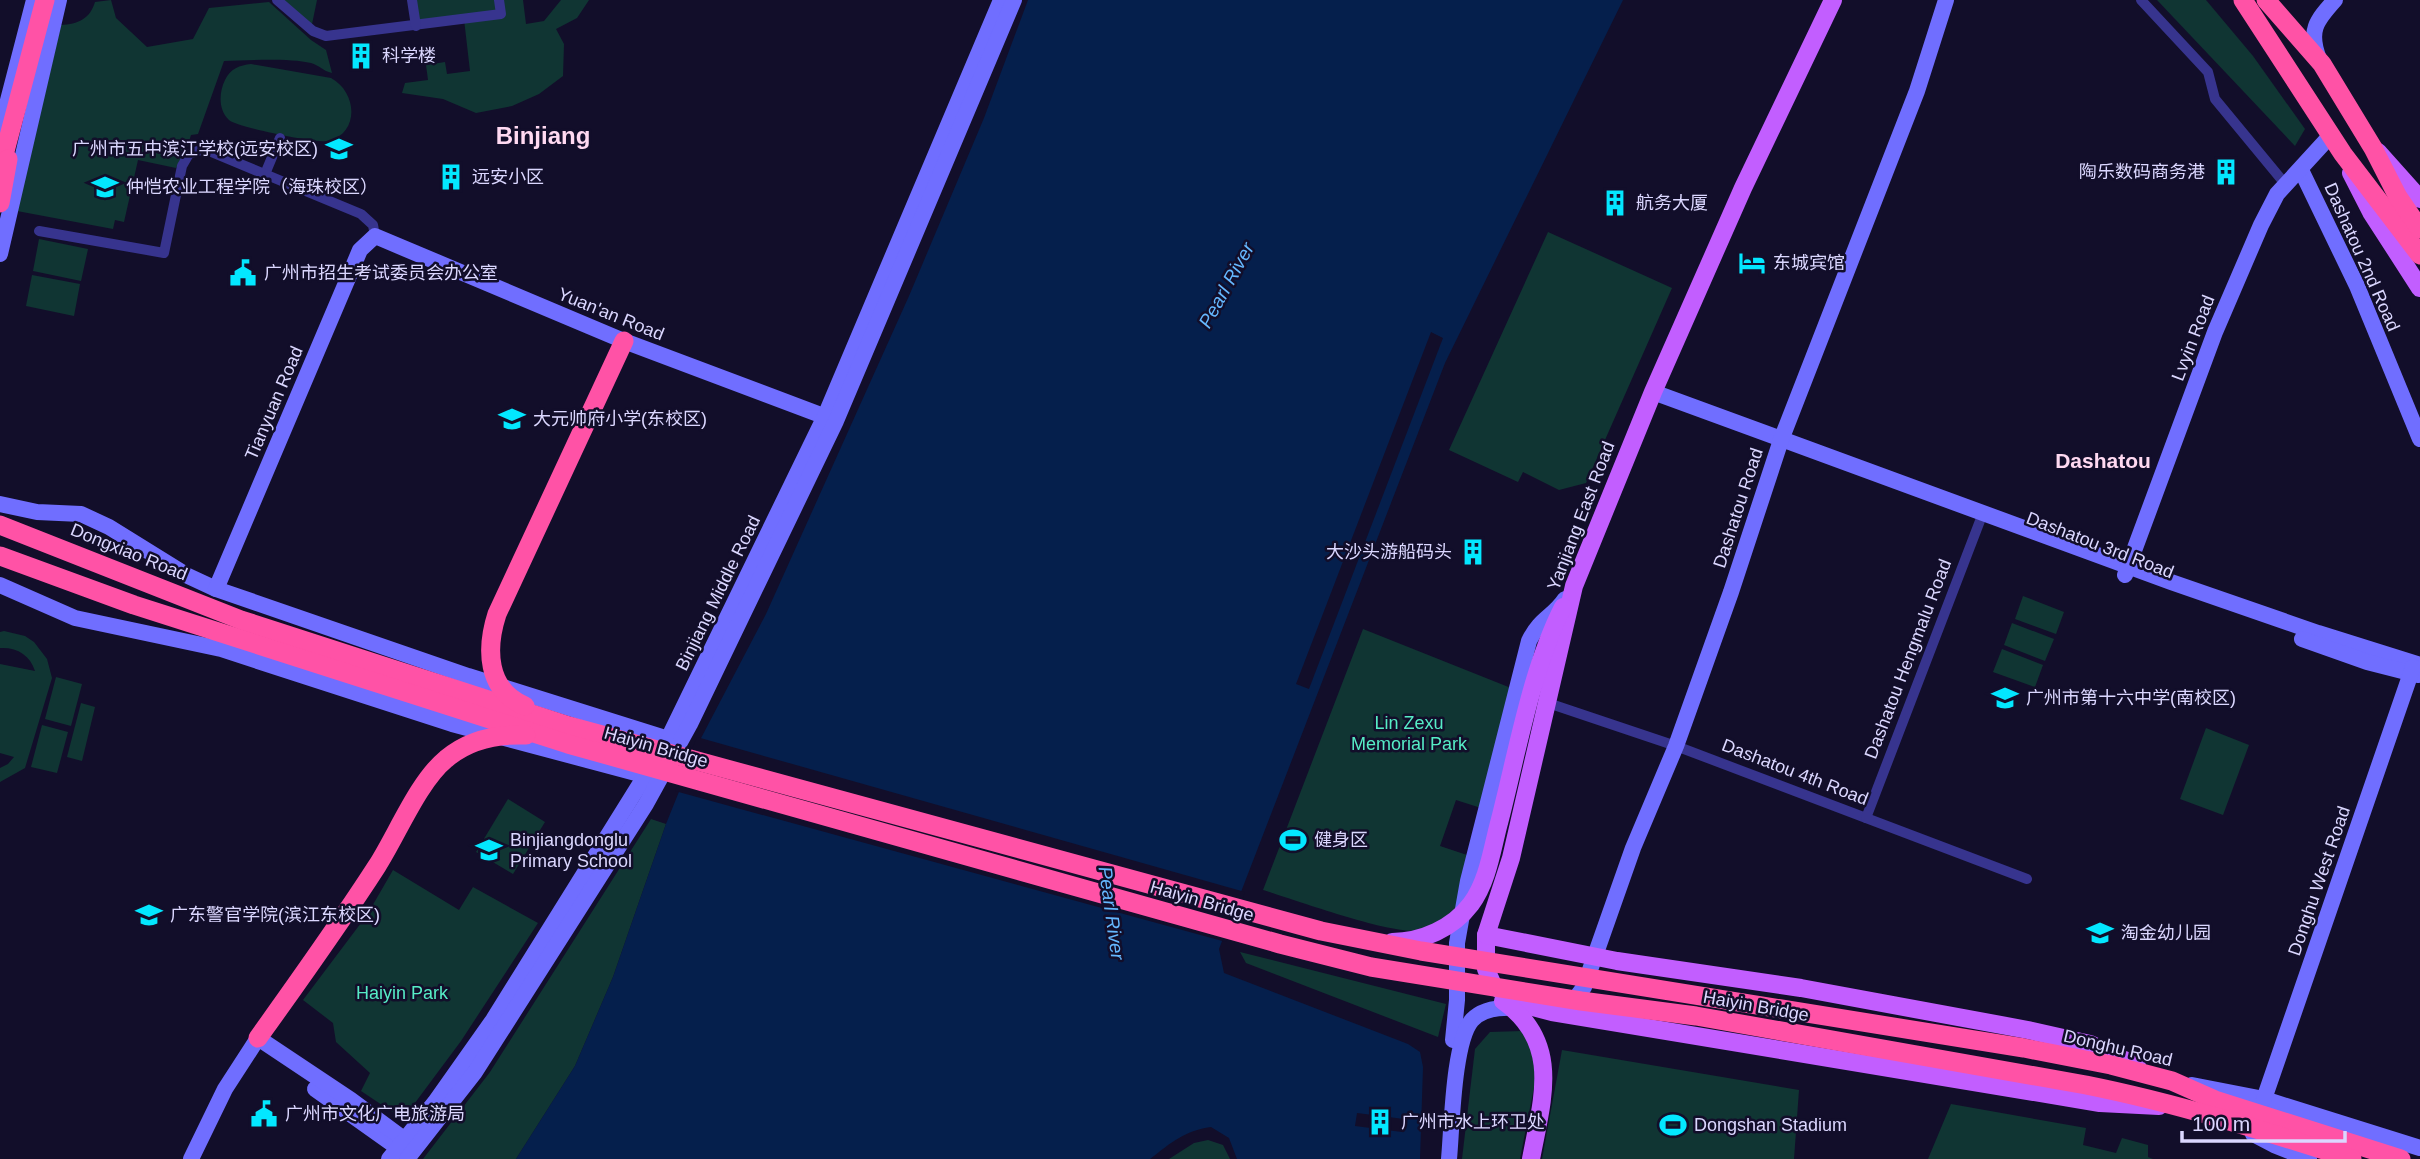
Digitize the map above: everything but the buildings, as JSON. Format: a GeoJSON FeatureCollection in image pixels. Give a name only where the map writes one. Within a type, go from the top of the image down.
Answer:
{"type":"FeatureCollection","features":[{"type":"Feature","properties":{"kind":"highway"},"geometry":{"type":"LineString","coordinates":[[0,170],[45,0]]}},
{"type":"Feature","properties":{"kind":"highway"},"geometry":{"type":"LineString","coordinates":[[2227,0],[2295,80]]}},
{"type":"Feature","properties":{"kind":"highway"},"geometry":{"type":"LineString","coordinates":[[2243,0],[2343,153],[2420,255]]}},
{"type":"Feature","properties":{"kind":"highway"},"geometry":{"type":"LineString","coordinates":[[2266,0],[2322,64],[2373,148],[2389,182],[2420,229]]}},
{"type":"Feature","properties":{"kind":"highway"},"geometry":{"type":"LineString","coordinates":[[2276,0],[2288,23]]}},
{"type":"Feature","properties":{"kind":"highway"},"geometry":{"type":"LineString","coordinates":[[0,203],[25,72]]}},
{"type":"Feature","properties":{"kind":"highway"},"geometry":{"type":"LineString","coordinates":[[568,735],[517,703],[506,693],[494,673],[489,643],[497,614],[624,341]]}},
{"type":"Feature","properties":{"kind":"highway","name":"Dongxiao Road"},"geometry":{"type":"LineString","coordinates":[[8,527],[232,635]]}},
{"type":"Feature","properties":{"kind":"highway"},"geometry":{"type":"LineString","coordinates":[[0,556],[134,605],[232,635]]}},
{"type":"Feature","properties":{"kind":"highway","name":"Haiyin Bridge"},"geometry":{"type":"LineString","coordinates":[[232,635],[1230,931],[1371,967],[1696,1016],[2112,1090],[2169,1106]]}},
{"type":"Feature","properties":{"kind":"highway"},"geometry":{"type":"LineString","coordinates":[[256,1042],[379,862],[427,779],[444,760],[472,743],[505,735],[568,735]]}},
{"type":"Feature","properties":{"kind":"highway","name":"Haiyin Bridge"},"geometry":{"type":"LineString","coordinates":[[568,735],[1361,941],[2024,1048]]}},
{"type":"Feature","properties":{"kind":"highway","name":"Donghu Road"},"geometry":{"type":"LineString","coordinates":[[2024,1048],[2111,1065],[2172,1081],[2215,1100],[2401,1159]]}},
{"type":"Feature","properties":{"kind":"highway"},"geometry":{"type":"LineString","coordinates":[[2169,1106],[2301,1142],[2352,1159]]}},
{"type":"Feature","properties":{"kind":"main road"},"geometry":{"type":"LineString","coordinates":[[0,131],[34,0]]}},
{"type":"Feature","properties":{"kind":"main road"},"geometry":{"type":"LineString","coordinates":[[0,254],[59,0]]}},
{"type":"Feature","properties":{"kind":"main road","name":"Binjiang Middle Road"},"geometry":{"type":"LineString","coordinates":[[402,1152],[493,1020],[668,740],[831,419],[1001,0]]}},
{"type":"Feature","properties":{"kind":"main road","name":"Binjiang Middle Road"},"geometry":{"type":"LineString","coordinates":[[402,1152],[475,1072],[646,804],[690,724],[831,419],[1014,0]]}},
{"type":"Feature","properties":{"kind":"main road","name":"Yanjiang East Road"},"geometry":{"type":"LineString","coordinates":[[1440,1159],[1453,1040],[1511,858],[1574,586],[1653,392],[1743,188],[1833,0]]}},
{"type":"Feature","properties":{"kind":"main road","name":"Dashatou Road"},"geometry":{"type":"LineString","coordinates":[[1552,1012],[1565,1010],[1575,1002],[1584,987],[1633,848],[1676,746],[1781,440],[1917,91],[1946,0]]}},
{"type":"Feature","properties":{"kind":"main road"},"geometry":{"type":"LineString","coordinates":[[2322,64],[2313,39],[2314,29],[2335,0]]}},
{"type":"Feature","properties":{"kind":"main road","name":"Lvyin Road"},"geometry":{"type":"LineString","coordinates":[[2127,571],[2215,332],[2261,225],[2277,194],[2331,135]]}},
{"type":"Feature","properties":{"kind":"main road"},"geometry":{"type":"LineString","coordinates":[[2373,148],[2420,199]]}},
{"type":"Feature","properties":{"kind":"main road"},"geometry":{"type":"LineString","coordinates":[[2343,153],[2366,202],[2420,288]]}},
{"type":"Feature","properties":{"kind":"main road","name":"Dashatou 2nd Road"},"geometry":{"type":"LineString","coordinates":[[2301,170],[2357,286],[2420,439]]}},
{"type":"Feature","properties":{"kind":"main road","name":"Yuan'an Road"},"geometry":{"type":"LineString","coordinates":[[375,236],[624,341],[831,419]]}},
{"type":"Feature","properties":{"kind":"main road","name":"Tianyuan Road"},"geometry":{"type":"LineString","coordinates":[[216,589],[360,250],[375,236]]}},
{"type":"Feature","properties":{"kind":"main road","name":"Dashatou 3rd Road"},"geometry":{"type":"LineString","coordinates":[[1653,392],[1781,440],[1805,446],[1981,517],[2343,654],[2416,670]]}},
{"type":"Feature","properties":{"kind":"main road"},"geometry":{"type":"LineString","coordinates":[[0,504],[22,509],[81,514],[108,527],[188,576],[216,589],[468,676],[668,740],[668,764],[647,776],[452,724],[232,635],[134,630]]}},
{"type":"Feature","properties":{"kind":"main road"},"geometry":{"type":"LineString","coordinates":[[8,527],[0,513],[22,509]]}},
{"type":"Feature","properties":{"kind":"main road"},"geometry":{"type":"LineString","coordinates":[[0,585],[75,618],[134,630],[232,635]]}},
{"type":"Feature","properties":{"kind":"main road"},"geometry":{"type":"LineString","coordinates":[[1361,941],[1397,942],[1428,935],[1455,920],[1476,897],[1489,859],[1544,648],[1574,586]]}},
{"type":"Feature","properties":{"kind":"main road"},"geometry":{"type":"LineString","coordinates":[[1453,1040],[1457,1000],[1457,943],[1468,881],[1529,641],[1536,626],[1559,607],[1574,586]]}},
{"type":"Feature","properties":{"kind":"main road"},"geometry":{"type":"LineString","coordinates":[[134,605],[190,633]]}},
{"type":"Feature","properties":{"kind":"main road","name":"Donghu West Road"},"geometry":{"type":"LineString","coordinates":[[2264,1100],[2416,670]]}},
{"type":"Feature","properties":{"kind":"main road"},"geometry":{"type":"LineString","coordinates":[[452,724],[466,719],[470,710],[474,692],[468,676]]}},
{"type":"Feature","properties":{"kind":"main road"},"geometry":{"type":"LineString","coordinates":[[1552,1012],[1521,1004],[1493,985],[1486,969],[1486,936],[1617,961],[1801,988],[2090,1044],[2172,1081],[2264,1100],[2420,1148]]}},
{"type":"Feature","properties":{"kind":"main road"},"geometry":{"type":"LineString","coordinates":[[1599,1020],[1595,1012],[1598,986],[1607,967],[1617,961]]}},
{"type":"Feature","properties":{"kind":"main road"},"geometry":{"type":"LineString","coordinates":[[1444,979],[1502,1000],[1522,1019],[1537,1042],[1543,1058],[1544,1086],[1531,1159]]}},
{"type":"Feature","properties":{"kind":"main road"},"geometry":{"type":"LineString","coordinates":[[1449,1159],[1464,1035],[1470,1023],[1479,1015],[1494,1009],[1552,1012],[2101,1102],[2133,1106],[2169,1106]]}},
{"type":"Feature","properties":{"kind":"main road"},"geometry":{"type":"LineString","coordinates":[[191,1159],[226,1089],[256,1042],[351,1100],[402,1152]]}},
{"type":"Feature","properties":{"kind":"main road"},"geometry":{"type":"LineString","coordinates":[[2239,1125],[2274,1145],[2309,1159]]}},
{"type":"Feature","properties":{"kind":"street"},"geometry":{"type":"LineString","coordinates":[[277,0],[313,31],[326,36],[501,14],[499,0]]}},
{"type":"Feature","properties":{"kind":"street"},"geometry":{"type":"LineString","coordinates":[[412,0],[416,26]]}},
{"type":"Feature","properties":{"kind":"street"},"geometry":{"type":"LineString","coordinates":[[2141,0],[2208,72],[2215,99],[2286,185]]}},
{"type":"Feature","properties":{"kind":"street"},"geometry":{"type":"LineString","coordinates":[[265,174],[280,138]]}},
{"type":"Feature","properties":{"kind":"street"},"geometry":{"type":"LineString","coordinates":[[39,231],[164,254],[182,166],[189,154],[204,149],[361,214],[373,225],[375,236]]}},
{"type":"Feature","properties":{"kind":"street","name":"Dashatou Hengmalu Road"},"geometry":{"type":"LineString","coordinates":[[1866,818],[1981,517]]}},
{"type":"Feature","properties":{"kind":"street","name":"Dashatou 4th Road"},"geometry":{"type":"LineString","coordinates":[[1548,703],[1676,746],[2027,879]]}},
{"type":"Feature","properties":{"kind":"green space"},"geometry":{"type":"Polygon","coordinates":[[[111,0],[116,18],[147,47],[193,39],[209,8],[269,2],[326,50],[332,73],[302,61],[224,61],[198,134],[191,135],[184,157],[176,168],[138,160],[124,222],[115,220],[113,229],[17,211],[61,25],[82,20],[90,13],[95,2],[111,0]]]}},
{"type":"Feature","properties":{"kind":"green space"},"geometry":{"type":"Polygon","coordinates":[[[277,0],[317,0],[311,29],[277,0]]]}},
{"type":"Feature","properties":{"kind":"green space"},"geometry":{"type":"Polygon","coordinates":[[[412,0],[523,0],[526,24],[544,21],[561,0],[589,0],[577,18],[556,29],[564,44],[563,76],[539,94],[512,106],[476,113],[443,99],[402,93],[405,83],[428,80],[426,65],[445,62],[447,74],[470,71],[464,19],[416,26],[412,0]]]}},
{"type":"Feature","properties":{"kind":"green space"},"geometry":{"type":"Polygon","coordinates":[[[2157,0],[2206,0],[2253,56],[2305,129],[2295,146],[2157,0]]]}},
{"type":"Feature","properties":{"kind":"green space"},"geometry":{"type":"Polygon","coordinates":[[[251,64],[331,78],[340,84],[350,102],[350,121],[346,129],[329,141],[322,141],[261,131],[229,120],[221,106],[223,85],[233,70],[251,64]]]}},
{"type":"Feature","properties":{"kind":"green space"},"geometry":{"type":"Polygon","coordinates":[[[1548,232],[1672,288],[1586,483],[1559,490],[1523,472],[1518,482],[1449,450],[1548,232]]]}},
{"type":"Feature","properties":{"kind":"green space"},"geometry":{"type":"Polygon","coordinates":[[[39,239],[88,249],[81,281],[33,271],[39,239]]]}},
{"type":"Feature","properties":{"kind":"green space"},"geometry":{"type":"Polygon","coordinates":[[[32,275],[80,284],[74,316],[26,306],[32,275]]]}},
{"type":"Feature","properties":{"kind":"green space"},"geometry":{"type":"Polygon","coordinates":[[[2023,596],[2064,612],[2056,634],[2015,619],[2023,596]]]}},
{"type":"Feature","properties":{"kind":"green space"},"geometry":{"type":"Polygon","coordinates":[[[2012,623],[2054,639],[2045,661],[2004,645],[2012,623]]]}},
{"type":"Feature","properties":{"kind":"green space","name":"Lin Zexu Memorial Park"},"geometry":{"type":"Polygon","coordinates":[[[1363,629],[1511,688],[1481,808],[1456,800],[1440,846],[1467,855],[1457,911],[1439,923],[1419,930],[1388,928],[1263,890],[1363,629]]]}},
{"type":"Feature","properties":{"kind":"green space"},"geometry":{"type":"Polygon","coordinates":[[[0,632],[25,636],[34,642],[47,659],[52,678],[25,768],[0,782],[0,768],[14,757],[0,753],[0,664],[35,671],[22,653],[0,648],[0,632]]]}},
{"type":"Feature","properties":{"kind":"green space"},"geometry":{"type":"Polygon","coordinates":[[[2002,649],[2043,665],[2035,687],[1993,672],[2002,649]]]}},
{"type":"Feature","properties":{"kind":"green space"},"geometry":{"type":"Polygon","coordinates":[[[56,677],[82,684],[71,726],[45,719],[56,677]]]}},
{"type":"Feature","properties":{"kind":"green space"},"geometry":{"type":"Polygon","coordinates":[[[81,703],[95,707],[82,761],[67,757],[81,703]]]}},
{"type":"Feature","properties":{"kind":"green space"},"geometry":{"type":"Polygon","coordinates":[[[42,725],[68,732],[57,773],[31,767],[42,725]]]}},
{"type":"Feature","properties":{"kind":"green space"},"geometry":{"type":"Polygon","coordinates":[[[2206,728],[2249,745],[2223,815],[2180,799],[2206,728]]]}},
{"type":"Feature","properties":{"kind":"green space"},"geometry":{"type":"Polygon","coordinates":[[[508,799],[545,822],[513,874],[476,852],[508,799]]]}},
{"type":"Feature","properties":{"kind":"green space"},"geometry":{"type":"Polygon","coordinates":[[[651,819],[666,824],[613,977],[575,1066],[516,1159],[423,1159],[490,1072],[651,819]]]}},
{"type":"Feature","properties":{"kind":"green space","name":"Haiyin Park"},"geometry":{"type":"Polygon","coordinates":[[[393,870],[459,910],[473,887],[538,923],[461,1041],[403,1119],[361,1091],[370,1073],[336,1042],[333,1023],[303,1000],[367,915],[393,870]]]}},
{"type":"Feature","properties":{"kind":"green space"},"geometry":{"type":"Polygon","coordinates":[[[1240,952],[1446,1004],[1438,1037],[1246,963],[1240,952]]]}},
{"type":"Feature","properties":{"kind":"green space"},"geometry":{"type":"Polygon","coordinates":[[[1522,1031],[1533,1049],[1537,1072],[1520,1159],[1462,1159],[1475,1049],[1490,1032],[1522,1031]]]}},
{"type":"Feature","properties":{"kind":"green space","name":"Dongshan Stadium"},"geometry":{"type":"Polygon","coordinates":[[[1562,1050],[1799,1090],[1794,1159],[1542,1159],[1562,1050]]]}},
{"type":"Feature","properties":{"kind":"green space"},"geometry":{"type":"Polygon","coordinates":[[[1951,1104],[2086,1128],[2083,1145],[2116,1153],[2122,1138],[2148,1145],[2148,1157],[2153,1159],[1928,1159],[1951,1104]]]}},
{"type":"Feature","properties":{"kind":"green space"},"geometry":{"type":"Polygon","coordinates":[[[1208,1140],[1223,1145],[1230,1159],[1169,1159],[1194,1143],[1208,1140]]]}},
{"type":"Feature","properties":{"kind":"water","name":"Pearl River"},"geometry":{"type":"Polygon","coordinates":[[[1028,0],[1623,0],[1445,363],[1219,949],[1224,973],[1408,1044],[1420,1052],[1423,1067],[1420,1159],[1237,1159],[1229,1138],[1211,1127],[1186,1134],[1150,1159],[516,1159],[575,1066],[613,977],[666,824],[699,742],[766,614],[909,296],[984,118],[1028,0]]]}},
{"type":"Feature","properties":{"kind":"pier"},"geometry":{"type":"Polygon","coordinates":[[[1431,332],[1443,338],[1309,689],[1296,684],[1431,332]]]}},
{"type":"Feature","properties":{"kind":"pier"},"geometry":{"type":"Polygon","coordinates":[[[697,737],[1245,892],[1226,942],[675,791],[697,737]]]}},
{"type":"Feature","properties":{"kind":"pier","name":"广州市水上环卫处"},"geometry":{"type":"Polygon","coordinates":[[[1357,1113],[1404,1119],[1402,1132],[1355,1126],[1357,1113]]]}},
{"type":"Feature","properties":{"kind":"place","name":"科学楼"},"geometry":{"type":"Point","coordinates":[361,56]}},
{"type":"Feature","properties":{"kind":"place","name":"广州市五中滨江学校(远安校区)"},"geometry":{"type":"Point","coordinates":[339,149]}},
{"type":"Feature","properties":{"kind":"place","name":"陶乐数码商务港"},"geometry":{"type":"Point","coordinates":[2226,172]}},
{"type":"Feature","properties":{"kind":"place","name":"远安小区"},"geometry":{"type":"Point","coordinates":[451,177]}},
{"type":"Feature","properties":{"kind":"place","name":"仲恺农业工程学院（海珠校区）"},"geometry":{"type":"Point","coordinates":[105,187]}},
{"type":"Feature","properties":{"kind":"place","name":"航务大厦"},"geometry":{"type":"Point","coordinates":[1615,203]}},
{"type":"Feature","properties":{"kind":"place","name":"东城宾馆"},"geometry":{"type":"Point","coordinates":[1752,263]}},
{"type":"Feature","properties":{"kind":"place","name":"广州市招生考试委员会办公室"},"geometry":{"type":"Point","coordinates":[243,273]}},
{"type":"Feature","properties":{"kind":"place","name":"大元帅府小学(东校区)"},"geometry":{"type":"Point","coordinates":[512,419]}},
{"type":"Feature","properties":{"kind":"place","name":"大沙头游船码头"},"geometry":{"type":"Point","coordinates":[1473,552]}},
{"type":"Feature","properties":{"kind":"place","name":"广州市第十六中学(南校区)"},"geometry":{"type":"Point","coordinates":[2005,698]}},
{"type":"Feature","properties":{"kind":"place","name":"健身区"},"geometry":{"type":"Point","coordinates":[1293,840]}},
{"type":"Feature","properties":{"kind":"place","name":"Binjiangdonglu Primary School"},"geometry":{"type":"Point","coordinates":[489,850]}},
{"type":"Feature","properties":{"kind":"place","name":"广东警官学院(滨江东校区)"},"geometry":{"type":"Point","coordinates":[149,915]}},
{"type":"Feature","properties":{"kind":"place","name":"淘金幼儿园"},"geometry":{"type":"Point","coordinates":[2100,933]}},
{"type":"Feature","properties":{"kind":"place","name":"广州市文化广电旅游局"},"geometry":{"type":"Point","coordinates":[264,1114]}},
{"type":"Feature","properties":{"kind":"place","name":"广州市水上环卫处"},"geometry":{"type":"Point","coordinates":[1380,1122]}},
{"type":"Feature","properties":{"kind":"place","name":"Dongshan Stadium"},"geometry":{"type":"Point","coordinates":[1673,1125]}},
{"type":"Feature","properties":{"kind":"district","name":"Binjiang"},"geometry":{"type":"Point","coordinates":[543,136]}},
{"type":"Feature","properties":{"kind":"district","name":"Dashatou"},"geometry":{"type":"Point","coordinates":[2103,461]}}]}
